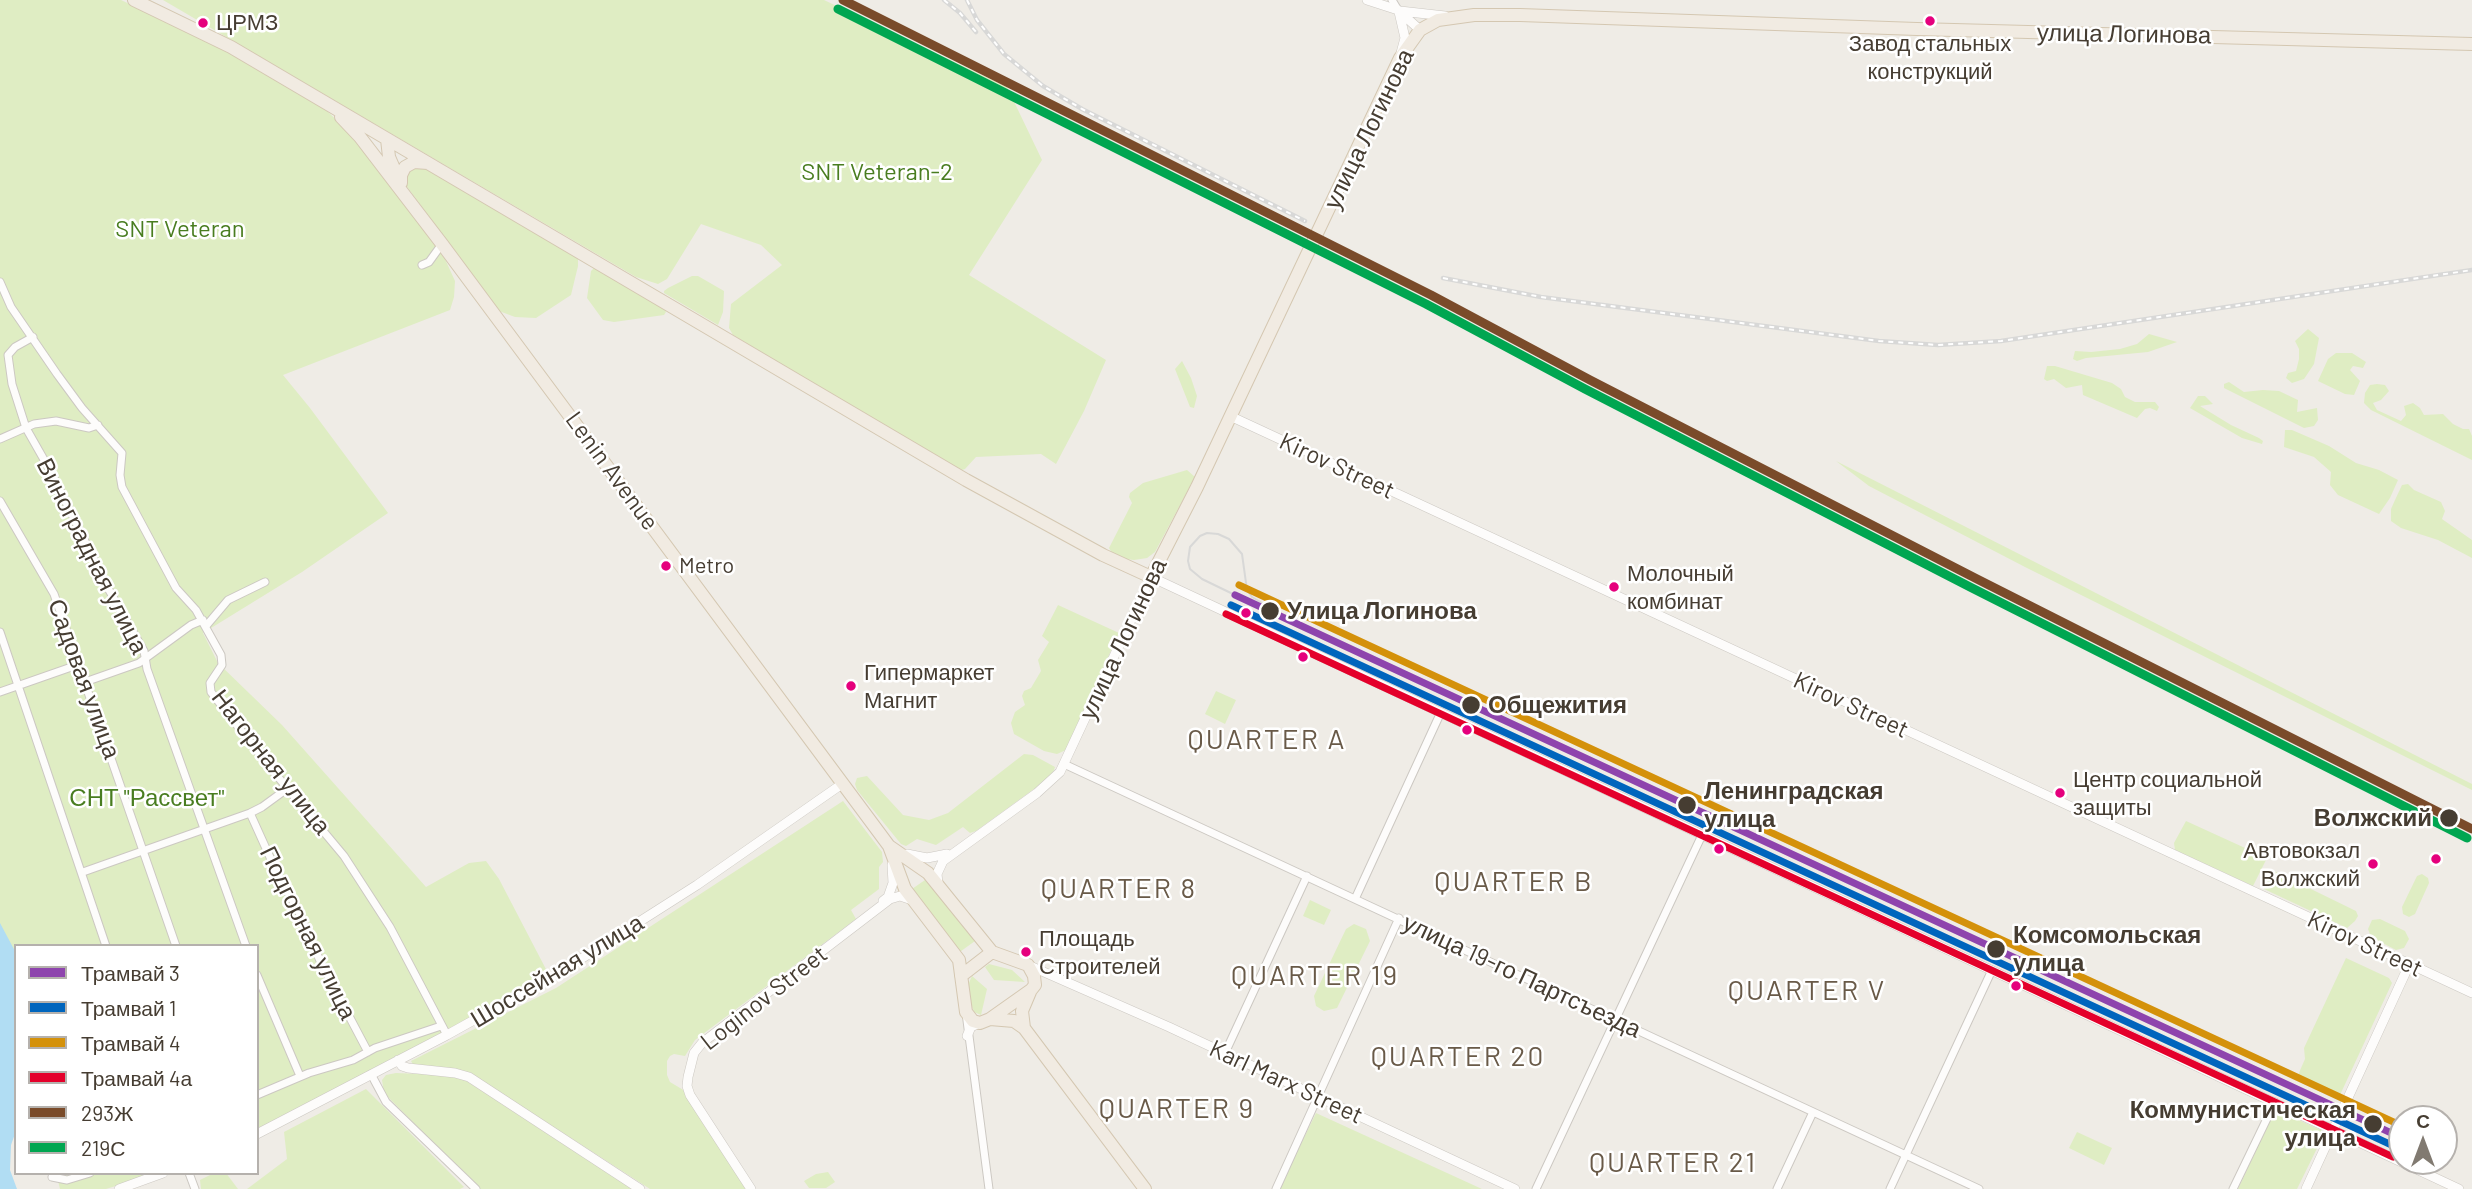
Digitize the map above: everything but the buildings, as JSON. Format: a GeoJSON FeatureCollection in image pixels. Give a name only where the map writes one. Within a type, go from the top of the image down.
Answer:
{"type":"FeatureCollection","features":[{"type":"Feature","properties":{"kind":"main road"},"geometry":{"type":"LineString","coordinates":[[134,0],[207,34]]}},
{"type":"Feature","properties":{"kind":"main road"},"geometry":{"type":"LineString","coordinates":[[156,0],[207,34],[326,102],[387,143],[430,163],[966,480],[1103,555],[1151,577]]}},
{"type":"Feature","properties":{"kind":"main road","name":"улица Логинова"},"geometry":{"type":"LineString","coordinates":[[1151,577],[1192,498],[1400,58],[1420,30],[1438,20],[1474,15],[1629,18],[1928,30],[2472,44]]}},
{"type":"Feature","properties":{"kind":"main road","name":"Lenin Avenue"},"geometry":{"type":"LineString","coordinates":[[326,102],[360,137],[442,244],[888,846],[905,889],[959,960],[961,976]]}},
{"type":"Feature","properties":{"kind":"main road"},"geometry":{"type":"LineString","coordinates":[[382,166],[377,146],[387,143]]}},
{"type":"Feature","properties":{"kind":"main road","name":"Lenin Avenue"},"geometry":{"type":"LineString","coordinates":[[387,143],[393,167],[408,199]]}},
{"type":"Feature","properties":{"kind":"main road"},"geometry":{"type":"LineString","coordinates":[[401,184],[402,171],[409,164],[430,163]]}},
{"type":"Feature","properties":{"kind":"main road","name":"Lenin Avenue"},"geometry":{"type":"LineString","coordinates":[[888,846],[938,883],[992,951]]}},
{"type":"Feature","properties":{"kind":"main road"},"geometry":{"type":"LineString","coordinates":[[1024,1028],[1022,1011],[1034,976],[1028,965],[992,951],[961,976],[966,1012],[973,1021],[1014,1021],[1024,1028],[1145,1189]]}},
{"type":"Feature","properties":{"kind":"main road"},"geometry":{"type":"LineString","coordinates":[[985,1021],[1030,990]]}},
{"type":"Feature","properties":{"kind":"street"},"geometry":{"type":"LineString","coordinates":[[1367,0],[1398,10],[1454,17]]}},
{"type":"Feature","properties":{"kind":"street"},"geometry":{"type":"LineString","coordinates":[[1392,0],[1398,10],[1405,38],[1400,58]]}},
{"type":"Feature","properties":{"kind":"street"},"geometry":{"type":"LineString","coordinates":[[1398,10],[1420,30]]}},
{"type":"Feature","properties":{"kind":"street"},"geometry":{"type":"LineString","coordinates":[[422,265],[429,262],[442,244]]}},
{"type":"Feature","properties":{"kind":"street","name":"Нагорная улица"},"geometry":{"type":"LineString","coordinates":[[0,282],[11,307],[57,374],[122,453],[120,481],[144,531],[176,588],[205,623],[219,647],[223,662],[210,683],[211,692],[344,856],[379,909],[444,1031]]}},
{"type":"Feature","properties":{"kind":"street","name":"Виноградная улица"},"geometry":{"type":"LineString","coordinates":[[33,337],[4,352],[25,426],[144,651],[147,669],[245,944]]}},
{"type":"Feature","properties":{"kind":"street","name":"Kirov Street"},"geometry":{"type":"LineString","coordinates":[[1230,416],[2472,993]]}},
{"type":"Feature","properties":{"kind":"street"},"geometry":{"type":"LineString","coordinates":[[0,439],[25,426],[56,421],[89,428],[98,425]]}},
{"type":"Feature","properties":{"kind":"street","name":"Садовая улица"},"geometry":{"type":"LineString","coordinates":[[0,501],[44,575],[80,664],[175,944]]}},
{"type":"Feature","properties":{"kind":"street"},"geometry":{"type":"LineString","coordinates":[[1151,577],[2459,1189]]}},
{"type":"Feature","properties":{"kind":"street","name":"улица Логинова"},"geometry":{"type":"LineString","coordinates":[[967,842],[1045,786],[1060,772],[1151,577]]}},
{"type":"Feature","properties":{"kind":"street"},"geometry":{"type":"LineString","coordinates":[[85,682],[139,663],[191,625],[205,623],[228,600],[265,582]]}},
{"type":"Feature","properties":{"kind":"street"},"geometry":{"type":"LineString","coordinates":[[0,632],[105,944]]}},
{"type":"Feature","properties":{"kind":"street"},"geometry":{"type":"LineString","coordinates":[[0,692],[80,664]]}},
{"type":"Feature","properties":{"kind":"street"},"geometry":{"type":"LineString","coordinates":[[1355,899],[1441,712]]}},
{"type":"Feature","properties":{"kind":"street","name":"улица 19-го Партсъезда"},"geometry":{"type":"LineString","coordinates":[[1064,764],[1979,1189]]}},
{"type":"Feature","properties":{"kind":"street","name":"Шоссейная улица"},"geometry":{"type":"LineString","coordinates":[[259,1133],[583,958],[697,885],[842,784]]}},
{"type":"Feature","properties":{"kind":"street"},"geometry":{"type":"LineString","coordinates":[[83,872],[250,813],[288,788]]}},
{"type":"Feature","properties":{"kind":"street","name":"Подгорная улица"},"geometry":{"type":"LineString","coordinates":[[250,813],[321,963],[368,1052]]}},
{"type":"Feature","properties":{"kind":"street"},"geometry":{"type":"LineString","coordinates":[[1536,1189],[1702,835]]}},
{"type":"Feature","properties":{"kind":"street"},"geometry":{"type":"LineString","coordinates":[[888,846],[913,856],[932,858],[947,854],[967,842]]}},
{"type":"Feature","properties":{"kind":"street"},"geometry":{"type":"LineString","coordinates":[[938,883],[937,874],[943,861],[967,842]]}},
{"type":"Feature","properties":{"kind":"street"},"geometry":{"type":"LineString","coordinates":[[868,916],[888,897],[891,888],[893,869],[888,846]]}},
{"type":"Feature","properties":{"kind":"street"},"geometry":{"type":"LineString","coordinates":[[1225,1054],[1307,876]]}},
{"type":"Feature","properties":{"kind":"street"},"geometry":{"type":"LineString","coordinates":[[868,916],[890,899],[906,896],[914,901]]}},
{"type":"Feature","properties":{"kind":"street","name":"Loginov Street"},"geometry":{"type":"LineString","coordinates":[[751,1189],[690,1095],[687,1086],[694,1053],[702,1043],[868,916]]}},
{"type":"Feature","properties":{"kind":"street"},"geometry":{"type":"LineString","coordinates":[[1276,1189],[1399,918]]}},
{"type":"Feature","properties":{"kind":"street","name":"Karl Marx Street"},"geometry":{"type":"LineString","coordinates":[[1028,965],[1515,1189]]}},
{"type":"Feature","properties":{"kind":"street"},"geometry":{"type":"LineString","coordinates":[[2306,1189],[2409,965]]}},
{"type":"Feature","properties":{"kind":"street"},"geometry":{"type":"LineString","coordinates":[[1889,1189],[1992,970]]}},
{"type":"Feature","properties":{"kind":"street"},"geometry":{"type":"LineString","coordinates":[[1030,990],[1045,979],[1056,977]]}},
{"type":"Feature","properties":{"kind":"street"},"geometry":{"type":"LineString","coordinates":[[259,980],[300,1076]]}},
{"type":"Feature","properties":{"kind":"street"},"geometry":{"type":"LineString","coordinates":[[966,1012],[967,1036],[989,1189]]}},
{"type":"Feature","properties":{"kind":"street"},"geometry":{"type":"LineString","coordinates":[[967,1036],[971,1027],[985,1021]]}},
{"type":"Feature","properties":{"kind":"street"},"geometry":{"type":"LineString","coordinates":[[259,1094],[300,1076],[353,1060],[368,1052],[444,1031]]}},
{"type":"Feature","properties":{"kind":"street"},"geometry":{"type":"LineString","coordinates":[[398,1060],[408,1068],[469,1077],[640,1189]]}},
{"type":"Feature","properties":{"kind":"street"},"geometry":{"type":"LineString","coordinates":[[371,1074],[386,1102],[475,1189]]}},
{"type":"Feature","properties":{"kind":"street"},"geometry":{"type":"LineString","coordinates":[[2233,1189],[2275,1102]]}},
{"type":"Feature","properties":{"kind":"street"},"geometry":{"type":"LineString","coordinates":[[1777,1189],[1813,1112]]}},
{"type":"Feature","properties":{"kind":"street"},"geometry":{"type":"LineString","coordinates":[[52,1177],[67,1180],[83,1175]]}},
{"type":"Feature","properties":{"kind":"street"},"geometry":{"type":"LineString","coordinates":[[119,1189],[158,1175]]}},
{"type":"Feature","properties":{"kind":"green space"},"geometry":{"type":"Polygon","coordinates":[[[0,0],[121,0],[212,43],[323,107],[359,142],[445,259],[455,281],[450,310],[283,375],[388,513],[302,572],[203,633],[218,663],[282,725],[426,887],[469,863],[486,861],[499,879],[549,975],[259,1131],[259,944],[14,944],[14,953],[0,925],[0,0]]]}},
{"type":"Feature","properties":{"kind":"green space","name":"SNT Veteran-2"},"geometry":{"type":"Polygon","coordinates":[[[163,0],[824,0],[1007,87],[1042,160],[969,275],[1106,360],[1084,411],[1056,464],[1041,454],[976,457],[965,469],[959,471],[733,335],[729,328],[731,304],[782,265],[761,245],[701,224],[667,279],[658,284],[636,277],[163,0]]]}},
{"type":"Feature","properties":{"kind":"green space"},"geometry":{"type":"Polygon","coordinates":[[[424,167],[573,253],[578,258],[578,266],[571,295],[536,318],[515,317],[499,311],[405,184],[405,175],[410,168],[424,167]]]}},
{"type":"Feature","properties":{"kind":"green space"},"geometry":{"type":"Polygon","coordinates":[[[595,267],[664,308],[666,312],[664,315],[614,322],[603,320],[587,298],[591,271],[595,267]]]}},
{"type":"Feature","properties":{"kind":"green space"},"geometry":{"type":"Polygon","coordinates":[[[692,276],[698,276],[724,291],[723,312],[718,325],[664,293],[668,288],[692,276]]]}},
{"type":"Feature","properties":{"kind":"green space"},"geometry":{"type":"Polygon","coordinates":[[[2308,329],[2319,338],[2314,364],[2304,379],[2292,383],[2286,378],[2288,373],[2296,371],[2299,359],[2299,349],[2295,341],[2308,329]]]}},
{"type":"Feature","properties":{"kind":"green space"},"geometry":{"type":"Polygon","coordinates":[[[2149,334],[2177,342],[2148,352],[2077,361],[2073,359],[2075,351],[2120,349],[2137,344],[2149,334]]]}},
{"type":"Feature","properties":{"kind":"green space"},"geometry":{"type":"Polygon","coordinates":[[[2336,353],[2352,353],[2366,362],[2363,368],[2353,366],[2350,370],[2360,381],[2354,395],[2345,394],[2318,381],[2328,359],[2336,353]]]}},
{"type":"Feature","properties":{"kind":"green space"},"geometry":{"type":"Polygon","coordinates":[[[1182,361],[1197,396],[1194,408],[1190,407],[1175,369],[1182,361]]]}},
{"type":"Feature","properties":{"kind":"green space"},"geometry":{"type":"Polygon","coordinates":[[[2047,366],[2112,383],[2121,389],[2125,397],[2135,402],[2155,402],[2159,407],[2157,411],[2145,409],[2137,418],[2083,395],[2082,385],[2066,388],[2054,379],[2047,381],[2044,379],[2047,366]]]}},
{"type":"Feature","properties":{"kind":"green space"},"geometry":{"type":"Polygon","coordinates":[[[2229,382],[2244,392],[2279,391],[2298,400],[2297,412],[2317,408],[2318,420],[2314,426],[2304,428],[2224,388],[2224,384],[2229,382]]]}},
{"type":"Feature","properties":{"kind":"green space"},"geometry":{"type":"Polygon","coordinates":[[[2370,385],[2385,385],[2389,391],[2381,400],[2373,403],[2377,410],[2401,421],[2406,415],[2404,406],[2413,403],[2424,415],[2443,414],[2453,424],[2469,429],[2472,436],[2472,460],[2371,410],[2364,403],[2365,393],[2370,385]]]}},
{"type":"Feature","properties":{"kind":"green space"},"geometry":{"type":"Polygon","coordinates":[[[2198,396],[2205,396],[2213,404],[2200,406],[2259,438],[2263,441],[2262,444],[2242,438],[2190,408],[2198,396]]]}},
{"type":"Feature","properties":{"kind":"green space"},"geometry":{"type":"Polygon","coordinates":[[[2285,430],[2292,430],[2329,446],[2356,463],[2379,470],[2398,480],[2379,514],[2338,495],[2330,485],[2331,472],[2314,457],[2284,447],[2285,430]]]}},
{"type":"Feature","properties":{"kind":"green space"},"geometry":{"type":"Polygon","coordinates":[[[1836,461],[2472,784],[2472,790],[2025,567],[1869,486],[1836,461]]]}},
{"type":"Feature","properties":{"kind":"green space"},"geometry":{"type":"Polygon","coordinates":[[[1187,470],[1195,477],[1155,552],[1147,558],[1134,560],[1120,558],[1112,553],[1109,548],[1132,503],[1130,493],[1143,483],[1187,470]]]}},
{"type":"Feature","properties":{"kind":"green space"},"geometry":{"type":"Polygon","coordinates":[[[2408,484],[2414,490],[2441,502],[2445,511],[2442,519],[2472,540],[2472,558],[2438,540],[2401,528],[2391,521],[2391,509],[2395,500],[2402,485],[2408,484]]]}},
{"type":"Feature","properties":{"kind":"green space"},"geometry":{"type":"Polygon","coordinates":[[[1058,605],[1119,633],[1066,750],[1057,754],[1044,751],[1014,734],[1011,723],[1015,712],[1025,705],[1022,696],[1024,691],[1031,688],[1041,671],[1038,660],[1049,642],[1042,636],[1058,605]]]}},
{"type":"Feature","properties":{"kind":"green space"},"geometry":{"type":"Polygon","coordinates":[[[1216,691],[1236,700],[1225,724],[1205,714],[1216,691]]]}},
{"type":"Feature","properties":{"kind":"green space"},"geometry":{"type":"Polygon","coordinates":[[[1024,754],[1033,755],[1055,767],[1052,776],[976,831],[970,833],[963,827],[936,845],[917,839],[906,846],[901,844],[855,784],[857,778],[867,776],[903,815],[929,820],[948,813],[1024,754]]]}},
{"type":"Feature","properties":{"kind":"green space"},"geometry":{"type":"Polygon","coordinates":[[[843,801],[882,852],[879,889],[851,910],[856,919],[695,1040],[685,1056],[674,1054],[667,1061],[670,1082],[685,1091],[747,1189],[650,1189],[470,1073],[414,1066],[411,1061],[556,988],[843,801]]]}},
{"type":"Feature","properties":{"kind":"green space"},"geometry":{"type":"Polygon","coordinates":[[[2186,821],[2267,858],[2253,886],[2175,850],[2174,843],[2186,821]]]}},
{"type":"Feature","properties":{"kind":"green space"},"geometry":{"type":"Polygon","coordinates":[[[2272,870],[2356,911],[2358,916],[2347,928],[2264,889],[2272,870]]]}},
{"type":"Feature","properties":{"kind":"green space"},"geometry":{"type":"Polygon","coordinates":[[[2422,874],[2428,878],[2429,883],[2415,914],[2409,917],[2403,914],[2402,907],[2417,876],[2422,874]]]}},
{"type":"Feature","properties":{"kind":"green space"},"geometry":{"type":"Polygon","coordinates":[[[925,880],[930,881],[975,941],[957,954],[912,889],[925,880]]]}},
{"type":"Feature","properties":{"kind":"green space"},"geometry":{"type":"Polygon","coordinates":[[[1310,900],[1331,910],[1324,925],[1303,916],[1310,900]]]}},
{"type":"Feature","properties":{"kind":"green space"},"geometry":{"type":"Polygon","coordinates":[[[2380,919],[2405,931],[2409,939],[2404,948],[2396,950],[2371,937],[2368,929],[2372,920],[2380,919]]]}},
{"type":"Feature","properties":{"kind":"green space"},"geometry":{"type":"Polygon","coordinates":[[[1354,924],[1366,929],[1370,941],[1337,1008],[1324,1011],[1316,1006],[1314,996],[1346,929],[1354,924]]]}},
{"type":"Feature","properties":{"kind":"green space"},"geometry":{"type":"Polygon","coordinates":[[[2346,958],[2389,978],[2392,983],[2340,1095],[2298,1075],[2305,1059],[2304,1048],[2346,958]]]}},
{"type":"Feature","properties":{"kind":"green space"},"geometry":{"type":"Polygon","coordinates":[[[989,964],[1012,970],[1025,982],[994,980],[985,967],[989,964]]]}},
{"type":"Feature","properties":{"kind":"green space"},"geometry":{"type":"Polygon","coordinates":[[[972,976],[987,989],[981,1015],[974,1012],[971,1004],[968,985],[972,976]]]}},
{"type":"Feature","properties":{"kind":"green space"},"geometry":{"type":"Polygon","coordinates":[[[396,1073],[462,1078],[632,1189],[479,1189],[384,1093],[382,1080],[386,1075],[396,1073]]]}},
{"type":"Feature","properties":{"kind":"green space"},"geometry":{"type":"Polygon","coordinates":[[[366,1089],[464,1187],[247,1189],[287,1159],[284,1132],[366,1089]]]}},
{"type":"Feature","properties":{"kind":"green space"},"geometry":{"type":"Polygon","coordinates":[[[2275,1109],[2325,1132],[2297,1189],[2238,1189],[2275,1109]]]}},
{"type":"Feature","properties":{"kind":"green space"},"geometry":{"type":"Polygon","coordinates":[[[1316,1113],[1482,1189],[1279,1189],[1316,1113]]]}},
{"type":"Feature","properties":{"kind":"green space"},"geometry":{"type":"Polygon","coordinates":[[[2077,1132],[2112,1148],[2104,1165],[2069,1148],[2077,1132]]]}},
{"type":"Feature","properties":{"kind":"green space"},"geometry":{"type":"Polygon","coordinates":[[[828,1172],[835,1182],[826,1188],[809,1188],[804,1181],[816,1174],[828,1172]]]}},
{"type":"Feature","properties":{"kind":"green space"},"geometry":{"type":"Polygon","coordinates":[[[56,1175],[151,1175],[106,1189],[60,1189],[56,1175]]]}},
{"type":"Feature","properties":{"kind":"green space"},"geometry":{"type":"Polygon","coordinates":[[[210,1175],[228,1175],[238,1189],[201,1189],[200,1180],[210,1175]]]}},
{"type":"Feature","properties":{"kind":"water"},"geometry":{"type":"Polygon","coordinates":[[[0,923],[14,949],[14,1137],[10,1170],[17,1189],[0,1189],[0,923]]]}},
{"type":"Feature","properties":{"kind":"tram line"},"geometry":{"type":"LineString","coordinates":[[1235,595],[1202,579],[1190,569],[1190,547],[1200,536],[1207,533],[1218,534],[1229,539],[1242,554],[1247,590],[1252,597],[1272,609]]}},
{"type":"Feature","properties":{"kind":"tram line","name":"4"},"geometry":{"type":"LineString","coordinates":[[1239,585],[2388,1119]]}},
{"type":"Feature","properties":{"kind":"tram line","name":"3"},"geometry":{"type":"LineString","coordinates":[[1235,595],[2388,1131]]}},
{"type":"Feature","properties":{"kind":"tram line","name":"1"},"geometry":{"type":"LineString","coordinates":[[1231,605],[2388,1143]]}},
{"type":"Feature","properties":{"kind":"tram line","name":"4а"},"geometry":{"type":"LineString","coordinates":[[1226,614],[2388,1155]]}},
{"type":"Feature","properties":{"kind":"railway"},"geometry":{"type":"LineString","coordinates":[[944,0],[960,13],[976,32]]}},
{"type":"Feature","properties":{"kind":"railway"},"geometry":{"type":"LineString","coordinates":[[967,0],[977,20],[1004,54],[1043,86],[1082,109],[1305,221]]}},
{"type":"Feature","properties":{"kind":"railway"},"geometry":{"type":"LineString","coordinates":[[1443,278],[1541,297],[1879,341],[1938,345],[2001,341],[2472,270]]}},
{"type":"Feature","properties":{"kind":"transit line","name":"293Ж"},"geometry":{"type":"LineString","coordinates":[[843,0],[1431,295],[1977,579],[2472,829]]}},
{"type":"Feature","properties":{"kind":"transit line","name":"219С"},"geometry":{"type":"LineString","coordinates":[[838,9],[1426,304],[1972,588],[2467,838]]}},
{"type":"Feature","properties":{"kind":"place","name":"Завод стальных конструкций"},"geometry":{"type":"Point","coordinates":[1930,21]}},
{"type":"Feature","properties":{"kind":"place","name":"ЦРМЗ"},"geometry":{"type":"Point","coordinates":[203,23]}},
{"type":"Feature","properties":{"kind":"place","name":"Metro"},"geometry":{"type":"Point","coordinates":[666,566]}},
{"type":"Feature","properties":{"kind":"place","name":"Молочный комбинат"},"geometry":{"type":"Point","coordinates":[1614,587]}},
{"type":"Feature","properties":{"kind":"place","name":"Улица Логинова"},"geometry":{"type":"Point","coordinates":[1270,611]}},
{"type":"Feature","properties":{"kind":"place","name":"Гипермаркет Магнит"},"geometry":{"type":"Point","coordinates":[851,686]}},
{"type":"Feature","properties":{"kind":"place","name":"Общежития"},"geometry":{"type":"Point","coordinates":[1471,705]}},
{"type":"Feature","properties":{"kind":"place","name":"Центр социальной защиты"},"geometry":{"type":"Point","coordinates":[2060,793]}},
{"type":"Feature","properties":{"kind":"place","name":"Ленинградская улица"},"geometry":{"type":"Point","coordinates":[1687,805]}},
{"type":"Feature","properties":{"kind":"place","name":"Волжский"},"geometry":{"type":"Point","coordinates":[2449,818]}},
{"type":"Feature","properties":{"kind":"place","name":"Автовокзал Волжский"},"geometry":{"type":"Point","coordinates":[2373,864]}},
{"type":"Feature","properties":{"kind":"place","name":"Комсомольская улица"},"geometry":{"type":"Point","coordinates":[1996,949]}},
{"type":"Feature","properties":{"kind":"place","name":"Площадь Строителей"},"geometry":{"type":"Point","coordinates":[1026,952]}},
{"type":"Feature","properties":{"kind":"place","name":"Коммунистическая улица"},"geometry":{"type":"Point","coordinates":[2373,1124]}},
{"type":"Feature","properties":{"kind":"district","name":"QUARTER A"},"geometry":{"type":"Point","coordinates":[1267,740]}},
{"type":"Feature","properties":{"kind":"district","name":"QUARTER B"},"geometry":{"type":"Point","coordinates":[1514,882]}},
{"type":"Feature","properties":{"kind":"district","name":"QUARTER 8"},"geometry":{"type":"Point","coordinates":[1119,889]}},
{"type":"Feature","properties":{"kind":"district","name":"QUARTER 19"},"geometry":{"type":"Point","coordinates":[1315,976]}},
{"type":"Feature","properties":{"kind":"district","name":"QUARTER V"},"geometry":{"type":"Point","coordinates":[1807,991]}},
{"type":"Feature","properties":{"kind":"district","name":"QUARTER 20"},"geometry":{"type":"Point","coordinates":[1458,1057]}},
{"type":"Feature","properties":{"kind":"district","name":"QUARTER 9"},"geometry":{"type":"Point","coordinates":[1177,1109]}},
{"type":"Feature","properties":{"kind":"district","name":"QUARTER 21"},"geometry":{"type":"Point","coordinates":[1673,1163]}},
{"type":"Feature","properties":{"kind":"park label","name":"SNT Veteran"},"geometry":{"type":"Point","coordinates":[180,229]}},
{"type":"Feature","properties":{"kind":"park label","name":"СНТ \"Рассвет\""},"geometry":{"type":"Point","coordinates":[147,798]}}]}
